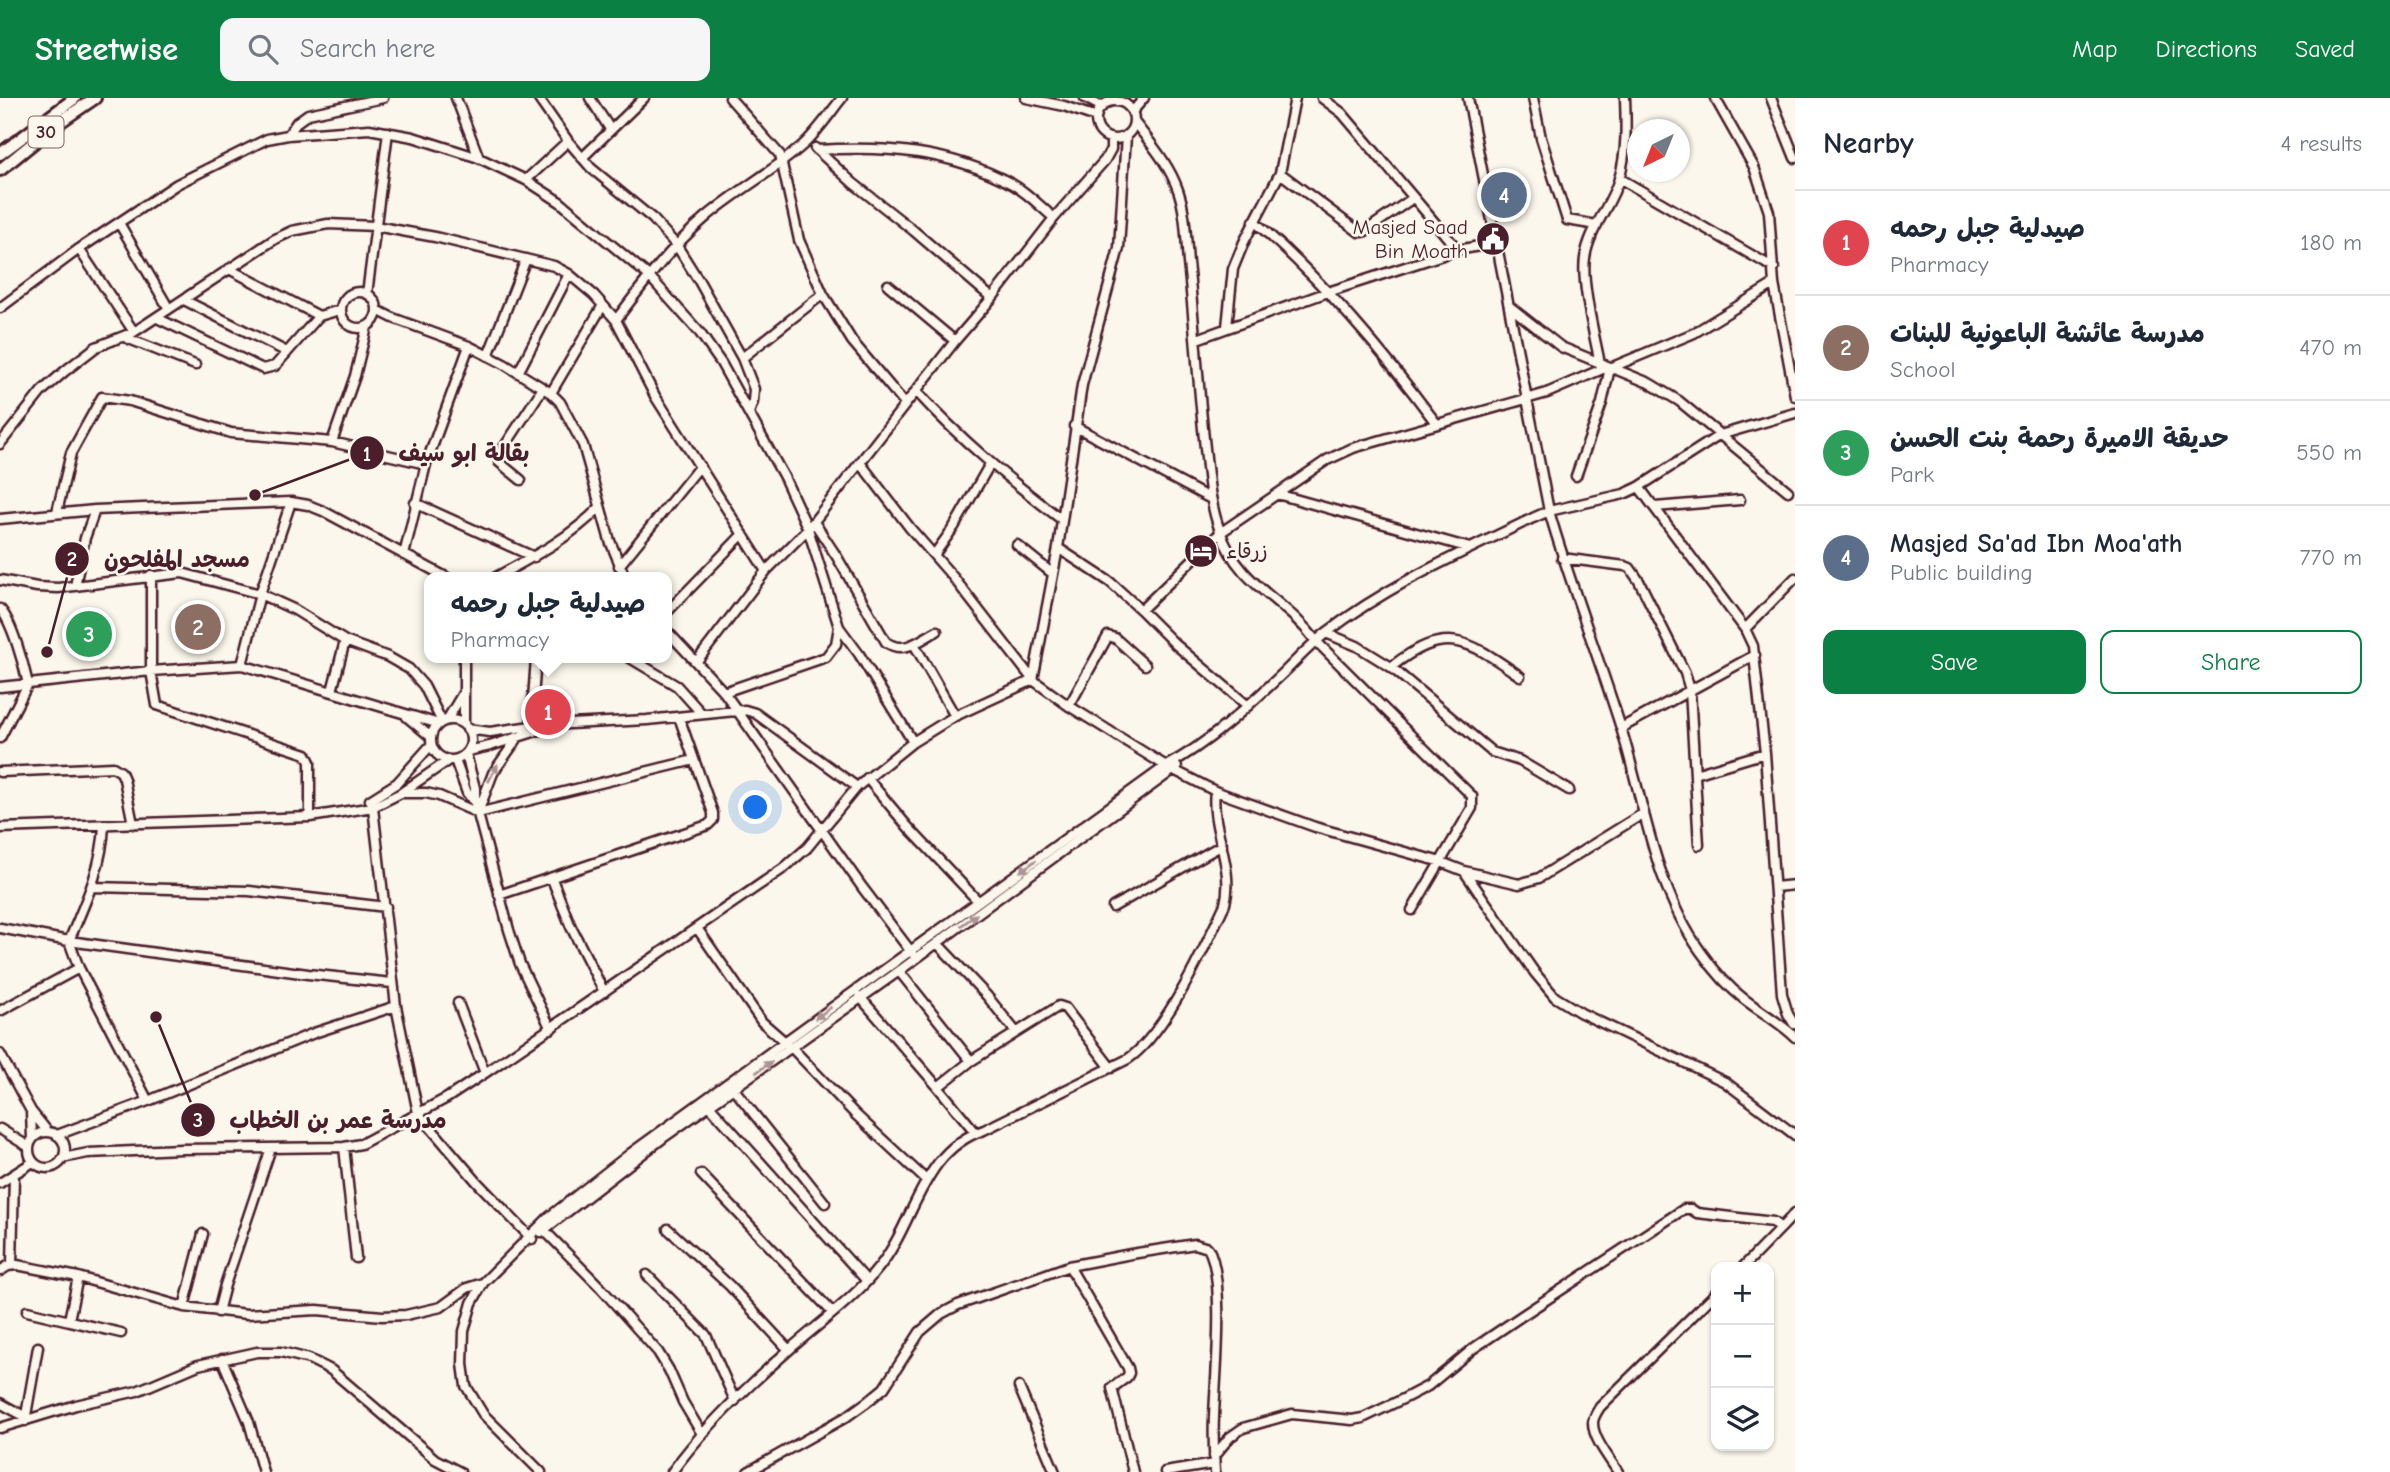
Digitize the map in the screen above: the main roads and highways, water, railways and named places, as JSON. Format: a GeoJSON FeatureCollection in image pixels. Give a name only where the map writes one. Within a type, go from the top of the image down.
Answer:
{"type":"FeatureCollection","features":[{"type":"Feature","properties":{"kind":"main road","name":"30"},"geometry":{"type":"LineString","coordinates":[[0,154],[75,98]]}},
{"type":"Feature","properties":{"kind":"main road","name":"30"},"geometry":{"type":"LineString","coordinates":[[0,170],[54,126],[95,98]]}},
{"type":"Feature","properties":{"kind":"place","name":"Masjed Sa'ad Ibn Moa'ath"},"geometry":{"type":"Point","coordinates":[1504,195]}},
{"type":"Feature","properties":{"kind":"place","name":"Masjed Saad Bin Moath"},"geometry":{"type":"Point","coordinates":[1493,239]}},
{"type":"Feature","properties":{"kind":"place","name":"بقالة ابو سيف"},"geometry":{"type":"Point","coordinates":[255,495]}},
{"type":"Feature","properties":{"kind":"place","name":"زرقاء"},"geometry":{"type":"Point","coordinates":[1201,551]}},
{"type":"Feature","properties":{"kind":"place","name":"مدرسة عائشة الباعونية للبنات"},"geometry":{"type":"Point","coordinates":[198,627]}},
{"type":"Feature","properties":{"kind":"place","name":"حديقة الاميرة رحمة بنت الحسن"},"geometry":{"type":"Point","coordinates":[89,634]}},
{"type":"Feature","properties":{"kind":"place","name":"مسجد المفلحون"},"geometry":{"type":"Point","coordinates":[47,652]}},
{"type":"Feature","properties":{"kind":"place","name":"صيدلية جبل رحمه"},"geometry":{"type":"Point","coordinates":[548,712]}},
{"type":"Feature","properties":{"kind":"place","name":"مدرسة عمر بن الخطاب"},"geometry":{"type":"Point","coordinates":[156,1017]}}]}
